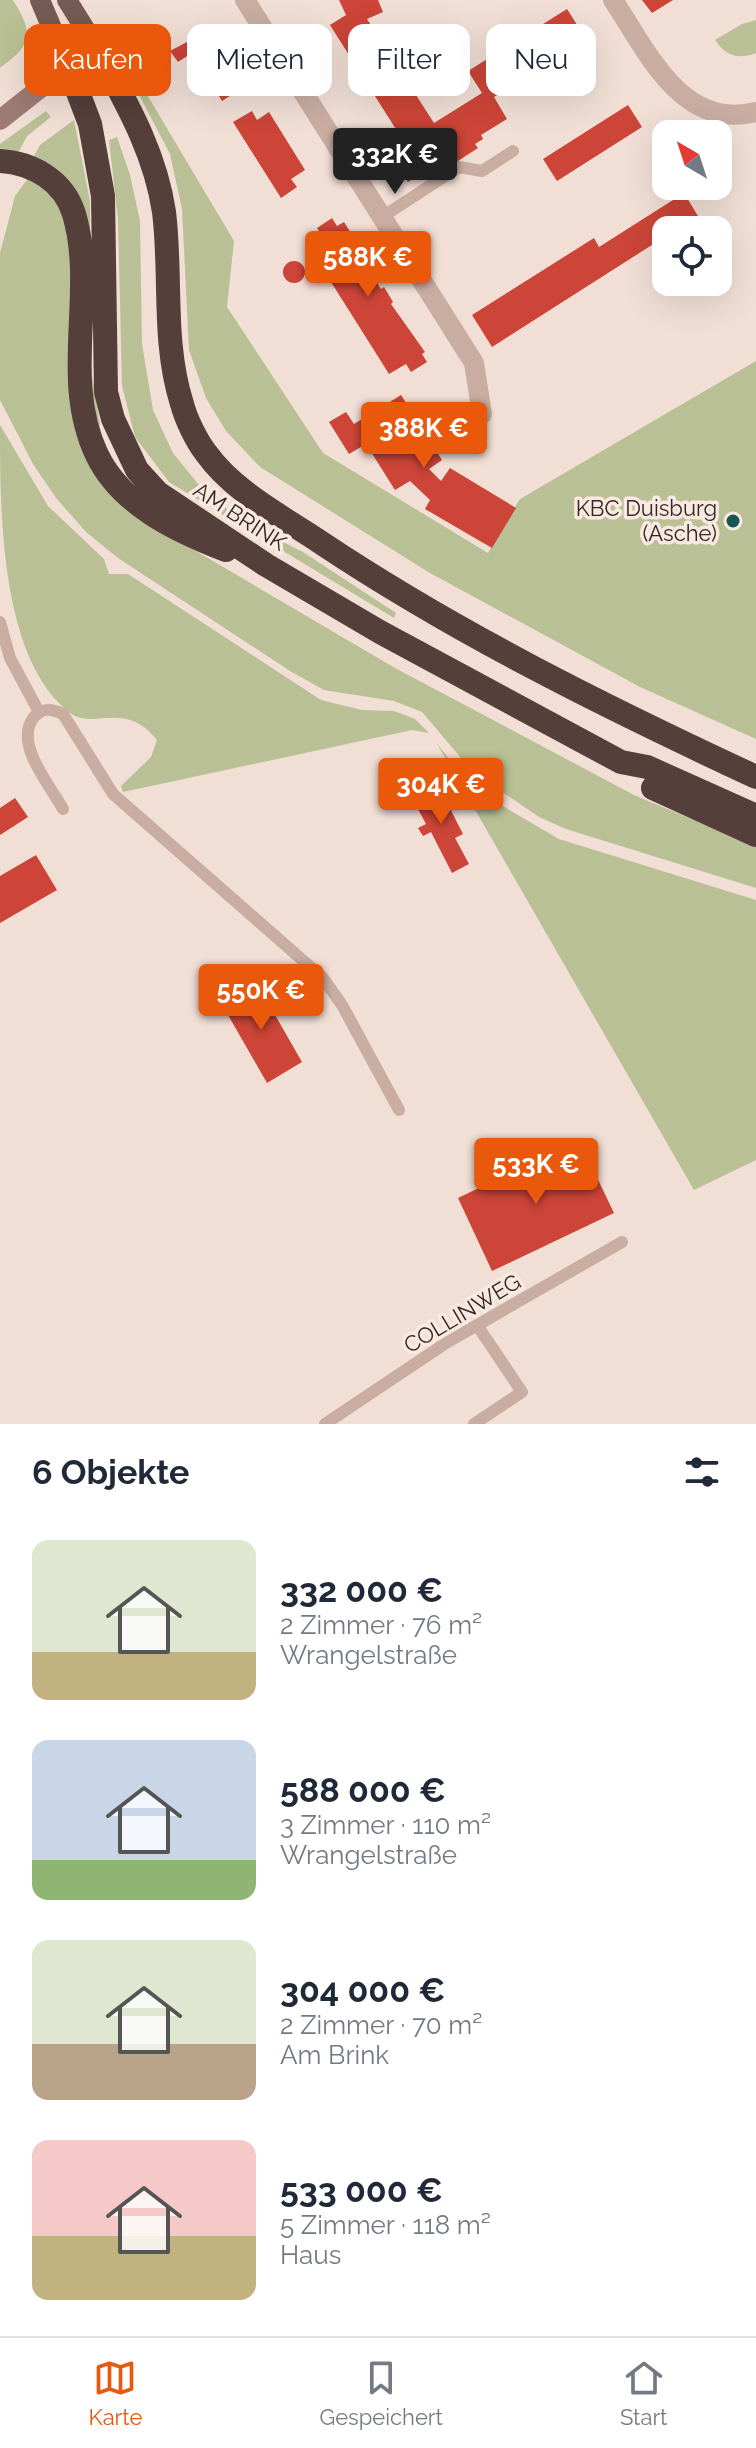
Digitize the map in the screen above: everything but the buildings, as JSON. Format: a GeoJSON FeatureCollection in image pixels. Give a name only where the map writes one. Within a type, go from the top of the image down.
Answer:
{"type":"FeatureCollection","features":[{"type":"Feature","properties":{"kind":"highway","name":"AM BRINK"},"geometry":{"type":"LineString","coordinates":[[79,96],[90,124],[103,196],[104,365],[113,419],[137,470],[158,493],[266,565],[380,632],[621,762],[647,767],[756,816]]}},
{"type":"Feature","properties":{"kind":"highway","name":"AM BRINK"},"geometry":{"type":"LineString","coordinates":[[124,96],[152,160],[164,212],[170,359],[183,407],[206,453],[241,489],[407,600],[580,692],[756,777]]}},
{"type":"Feature","properties":{"kind":"highway"},"geometry":{"type":"LineString","coordinates":[[0,161],[22,163],[50,178],[73,213],[78,241],[80,398],[85,425],[98,457],[120,488],[144,509],[189,536],[266,565]]}},
{"type":"Feature","properties":{"kind":"highway"},"geometry":{"type":"LineString","coordinates":[[621,762],[638,780],[756,835]]}},
{"type":"Feature","properties":{"kind":"main road","name":"AM BRINK"},"geometry":{"type":"LineString","coordinates":[[40,0],[50,24]]}},
{"type":"Feature","properties":{"kind":"main road","name":"AM BRINK"},"geometry":{"type":"LineString","coordinates":[[67,0],[82,24]]}},
{"type":"Feature","properties":{"kind":"street"},"geometry":{"type":"LineString","coordinates":[[245,0],[474,363],[482,414]]}},
{"type":"Feature","properties":{"kind":"street"},"geometry":{"type":"LineString","coordinates":[[613,0],[673,88],[693,105],[715,114],[741,116],[756,112]]}},
{"type":"Feature","properties":{"kind":"street"},"geometry":{"type":"LineString","coordinates":[[0,120],[30,96]]}},
{"type":"Feature","properties":{"kind":"lane"},"geometry":{"type":"LineString","coordinates":[[382,217],[459,167],[482,171],[513,151]]}},
{"type":"Feature","properties":{"kind":"lane"},"geometry":{"type":"LineString","coordinates":[[0,622],[10,658],[39,712]]}},
{"type":"Feature","properties":{"kind":"lane"},"geometry":{"type":"LineString","coordinates":[[63,809],[26,742],[27,725],[39,712],[49,709],[63,714],[113,794],[323,978],[342,1005],[399,1110]]}},
{"type":"Feature","properties":{"kind":"lane","name":"COLLINWEG"},"geometry":{"type":"LineString","coordinates":[[325,1424],[477,1325],[622,1242]]}},
{"type":"Feature","properties":{"kind":"lane"},"geometry":{"type":"LineString","coordinates":[[474,1424],[522,1392],[477,1325]]}},
{"type":"Feature","properties":{"kind":"green space"},"geometry":{"type":"Polygon","coordinates":[[[0,0],[13,0],[25,24],[24,45],[0,68],[0,0]]]}},
{"type":"Feature","properties":{"kind":"green space"},"geometry":{"type":"Polygon","coordinates":[[[756,20],[756,53],[733,55],[715,40],[742,24],[756,20]]]}},
{"type":"Feature","properties":{"kind":"green space"},"geometry":{"type":"Polygon","coordinates":[[[140,96],[148,96],[234,241],[227,307],[323,453],[488,553],[520,499],[756,361],[756,739],[640,687],[430,573],[260,467],[226,431],[206,398],[189,350],[182,209],[170,154],[140,96]]]}},
{"type":"Feature","properties":{"kind":"green space"},"geometry":{"type":"Polygon","coordinates":[[[46,111],[51,117],[27,136],[17,155],[0,154],[0,144],[46,111]]]}},
{"type":"Feature","properties":{"kind":"green space"},"geometry":{"type":"Polygon","coordinates":[[[74,120],[90,201],[91,369],[100,424],[98,428],[94,426],[90,408],[87,371],[84,214],[68,183],[33,158],[40,145],[74,120]]]}},
{"type":"Feature","properties":{"kind":"green space"},"geometry":{"type":"Polygon","coordinates":[[[117,137],[130,175],[140,221],[142,344],[153,410],[173,453],[203,490],[247,524],[303,552],[396,613],[394,618],[169,482],[135,437],[122,386],[118,219],[109,140],[117,137]]]}},
{"type":"Feature","properties":{"kind":"green space"},"geometry":{"type":"Polygon","coordinates":[[[29,177],[56,200],[65,218],[70,240],[72,371],[138,517],[395,668],[634,795],[756,846],[756,888],[566,829],[539,817],[473,772],[422,712],[394,701],[324,690],[118,558],[86,532],[56,498],[33,464],[0,400],[0,253],[15,196],[29,177]]]}},
{"type":"Feature","properties":{"kind":"green space"},"geometry":{"type":"Polygon","coordinates":[[[0,425],[48,506],[104,559],[109,574],[128,574],[321,700],[362,710],[394,711],[415,719],[429,733],[412,730],[123,792],[121,786],[151,757],[157,740],[134,721],[73,715],[49,691],[31,660],[18,624],[9,584],[1,501],[0,425]]]}},
{"type":"Feature","properties":{"kind":"green space"},"geometry":{"type":"Polygon","coordinates":[[[436,742],[463,778],[482,794],[559,839],[756,900],[756,1160],[694,1190],[436,742]]]}},
{"type":"Feature","properties":{"kind":"place","name":"KBC Duisburg (Asche)"},"geometry":{"type":"Point","coordinates":[733,521]}}]}
